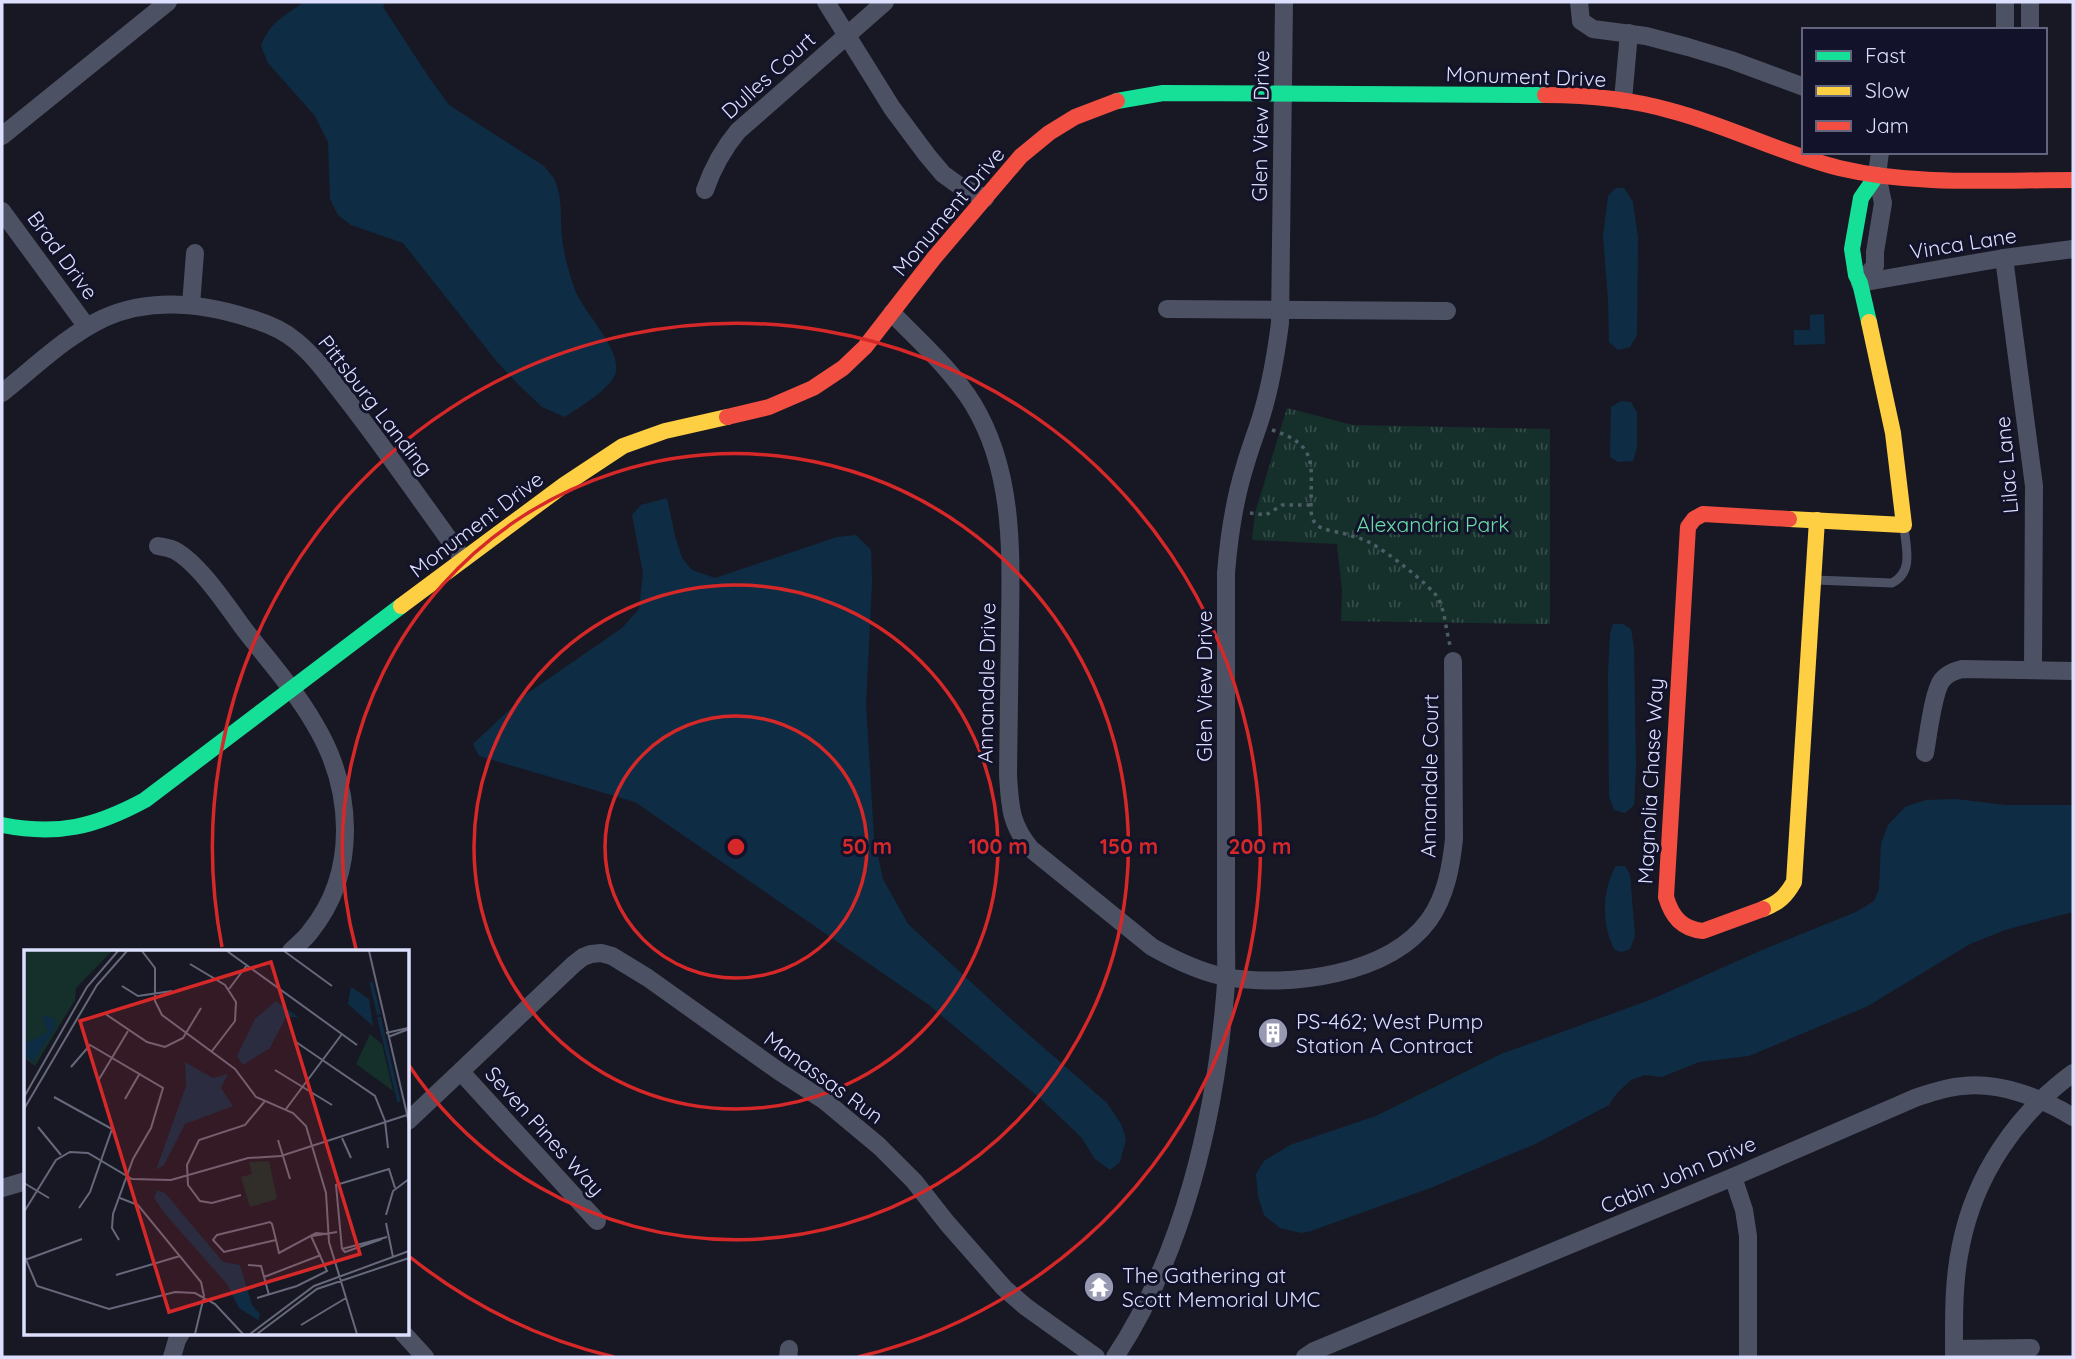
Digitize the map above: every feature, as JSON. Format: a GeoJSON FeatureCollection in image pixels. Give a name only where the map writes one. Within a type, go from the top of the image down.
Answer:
{"type":"FeatureCollection","features":[{"type":"Feature","properties":{"kind":"street"},"geometry":{"type":"LineString","coordinates":[[2,136],[168,2]]}},
{"type":"Feature","properties":{"kind":"street"},"geometry":{"type":"LineString","coordinates":[[826,2],[892,108],[926,155],[943,174],[961,187],[985,198]]}},
{"type":"Feature","properties":{"kind":"street","name":"Dulles Court"},"geometry":{"type":"LineString","coordinates":[[705,190],[713,168],[726,145],[738,131],[885,2]]}},
{"type":"Feature","properties":{"kind":"street","name":"Glen View Drive"},"geometry":{"type":"LineString","coordinates":[[1115,1357],[1146,1304],[1174,1237],[1189,1191],[1205,1133],[1214,1086],[1226,994],[1226,573],[1233,512],[1273,370],[1281,310],[1284,2]]}},
{"type":"Feature","properties":{"kind":"street"},"geometry":{"type":"LineString","coordinates":[[1579,2],[1581,21],[1593,29],[1646,36],[1731,60],[1802,86]]}},
{"type":"Feature","properties":{"kind":"street"},"geometry":{"type":"LineString","coordinates":[[2005,2],[2005,28]]}},
{"type":"Feature","properties":{"kind":"street"},"geometry":{"type":"LineString","coordinates":[[2030,28],[2031,2]]}},
{"type":"Feature","properties":{"kind":"street"},"geometry":{"type":"LineString","coordinates":[[1623,100],[1629,33]]}},
{"type":"Feature","properties":{"kind":"street","name":"Monument Drive"},"geometry":{"type":"LineString","coordinates":[[2,825],[24,830],[72,829],[100,822],[126,811],[145,800],[463,559],[564,485],[623,446],[665,431],[769,407],[813,388],[843,368],[865,347],[934,258],[1021,156],[1049,133],[1075,117],[1103,105],[1163,93],[1569,95],[1623,100],[1674,111],[1803,158],[1877,175],[1933,179],[2073,180]]}},
{"type":"Feature","properties":{"kind":"street"},"geometry":{"type":"LineString","coordinates":[[1880,154],[1877,175],[1883,203],[1875,266],[1860,283],[1891,415],[1904,525]]}},
{"type":"Feature","properties":{"kind":"street","name":"Brad Drive"},"geometry":{"type":"LineString","coordinates":[[2,211],[88,327]]}},
{"type":"Feature","properties":{"kind":"street","name":"Vinca Lane"},"geometry":{"type":"LineString","coordinates":[[1860,283],[2073,249]]}},
{"type":"Feature","properties":{"kind":"street"},"geometry":{"type":"LineString","coordinates":[[191,304],[195,253]]}},
{"type":"Feature","properties":{"kind":"street","name":"Lilac Lane"},"geometry":{"type":"LineString","coordinates":[[2004,258],[2034,486],[2032,670]]}},
{"type":"Feature","properties":{"kind":"street","name":"Pittsburg Landing"},"geometry":{"type":"LineString","coordinates":[[2,393],[59,346],[88,327],[107,317],[134,309],[191,304],[222,309],[263,322],[294,339],[310,354],[375,436],[463,559]]}},
{"type":"Feature","properties":{"kind":"street"},"geometry":{"type":"LineString","coordinates":[[1167,309],[1447,311]]}},
{"type":"Feature","properties":{"kind":"street","name":"Annandale Drive"},"geometry":{"type":"LineString","coordinates":[[892,313],[955,379],[973,404],[997,457],[1006,492],[1011,565],[1008,775],[1010,809],[1022,838],[1031,849],[1152,947],[1191,967],[1226,977]]}},
{"type":"Feature","properties":{"kind":"street","name":"Magnolia Chase Way"},"geometry":{"type":"LineString","coordinates":[[1817,520],[1794,883],[1786,896],[1776,904],[1703,931],[1694,931],[1683,927],[1672,917],[1666,897],[1688,527],[1693,519],[1703,514],[1817,520],[1904,525]]}},
{"type":"Feature","properties":{"kind":"street"},"geometry":{"type":"LineString","coordinates":[[158,546],[173,549],[187,559],[214,588],[310,715],[330,752],[340,781],[346,811],[346,838],[336,886],[310,933],[292,950]]}},
{"type":"Feature","properties":{"kind":"street","name":"Annandale Court"},"geometry":{"type":"LineString","coordinates":[[1226,977],[1284,980],[1337,972],[1376,961],[1410,940],[1428,920],[1444,890],[1454,839],[1453,661]]}},
{"type":"Feature","properties":{"kind":"street"},"geometry":{"type":"LineString","coordinates":[[1925,753],[1938,687],[1953,671],[2073,671]]}},
{"type":"Feature","properties":{"kind":"street","name":"Manassas Run"},"geometry":{"type":"LineString","coordinates":[[410,1119],[583,957],[590,947],[612,956],[648,978],[841,1114],[879,1146],[914,1181],[1004,1288],[1026,1307],[1097,1357]]}},
{"type":"Feature","properties":{"kind":"street","name":"Seven Pines Way"},"geometry":{"type":"LineString","coordinates":[[461,1072],[597,1221]]}},
{"type":"Feature","properties":{"kind":"street"},"geometry":{"type":"LineString","coordinates":[[2031,1348],[1954,1353],[1956,1279],[1961,1244],[1971,1210],[1998,1152],[2015,1128],[2040,1101],[2073,1073]]}},
{"type":"Feature","properties":{"kind":"street","name":"Cabin John Drive"},"geometry":{"type":"LineString","coordinates":[[1305,1357],[1327,1345],[1939,1090],[1990,1086],[2040,1101],[2073,1117]]}},
{"type":"Feature","properties":{"kind":"street"},"geometry":{"type":"LineString","coordinates":[[1733,1177],[1744,1210],[1748,1236],[1748,1357]]}},
{"type":"Feature","properties":{"kind":"street"},"geometry":{"type":"LineString","coordinates":[[2,1188],[24,1182]]}},
{"type":"Feature","properties":{"kind":"street"},"geometry":{"type":"LineString","coordinates":[[172,1357],[180,1334]]}},
{"type":"Feature","properties":{"kind":"street"},"geometry":{"type":"LineString","coordinates":[[403,1334],[425,1357]]}},
{"type":"Feature","properties":{"kind":"lane"},"geometry":{"type":"LineString","coordinates":[[1813,580],[1892,583],[1900,579],[1906,564],[1904,525]]}},
{"type":"Feature","properties":{"kind":"path"},"geometry":{"type":"LineString","coordinates":[[1258,426],[1286,435],[1304,446],[1309,457],[1311,514],[1316,525],[1342,531],[1374,544],[1438,598],[1453,661]]}},
{"type":"Feature","properties":{"kind":"path"},"geometry":{"type":"LineString","coordinates":[[1233,512],[1266,515],[1282,505],[1311,505]]}},
{"type":"Feature","properties":{"kind":"green space","name":"Alexandria Park"},"geometry":{"type":"Polygon","coordinates":[[[1287,408],[1353,425],[1550,429],[1550,624],[1341,621],[1342,591],[1337,544],[1252,540],[1255,513],[1287,408]]]}},
{"type":"Feature","properties":{"kind":"water"},"geometry":{"type":"Polygon","coordinates":[[[304,2],[386,2],[383,7],[449,105],[544,166],[553,177],[559,193],[563,245],[573,284],[579,299],[607,341],[616,362],[614,377],[595,397],[565,417],[542,407],[498,363],[403,243],[351,225],[338,215],[330,199],[328,142],[315,116],[268,63],[261,46],[273,25],[304,2]]]}},
{"type":"Feature","properties":{"kind":"water"},"geometry":{"type":"Polygon","coordinates":[[[1616,188],[1624,188],[1633,202],[1638,238],[1637,335],[1630,347],[1618,350],[1609,342],[1603,237],[1608,196],[1616,188]]]}},
{"type":"Feature","properties":{"kind":"water"},"geometry":{"type":"Polygon","coordinates":[[[1824,314],[1825,344],[1794,345],[1794,330],[1810,330],[1810,315],[1824,314]]]}},
{"type":"Feature","properties":{"kind":"water"},"geometry":{"type":"Polygon","coordinates":[[[1621,401],[1631,402],[1637,413],[1637,447],[1633,461],[1618,462],[1610,457],[1611,407],[1621,401]]]}},
{"type":"Feature","properties":{"kind":"water"},"geometry":{"type":"Polygon","coordinates":[[[667,498],[682,558],[692,570],[715,578],[837,537],[856,535],[871,550],[866,703],[874,838],[883,879],[908,924],[1107,1103],[1121,1124],[1126,1139],[1120,1162],[1110,1170],[1094,1158],[1082,1138],[1041,1099],[929,1005],[635,802],[479,756],[473,744],[525,695],[622,628],[639,609],[643,573],[632,515],[641,505],[667,498]]]}},
{"type":"Feature","properties":{"kind":"water"},"geometry":{"type":"Polygon","coordinates":[[[1613,624],[1623,624],[1631,629],[1634,648],[1634,805],[1625,813],[1614,810],[1609,796],[1608,674],[1613,624]]]}},
{"type":"Feature","properties":{"kind":"water"},"geometry":{"type":"Polygon","coordinates":[[[1956,799],[2006,805],[2073,805],[2073,912],[2005,930],[1970,944],[1868,1006],[1749,1056],[1699,1062],[1662,1077],[1645,1075],[1631,1080],[1609,1105],[1535,1144],[1433,1187],[1301,1233],[1280,1228],[1264,1215],[1258,1196],[1256,1174],[1264,1161],[1290,1145],[1376,1116],[1501,1054],[1650,1000],[1856,912],[1874,901],[1879,889],[1881,844],[1888,825],[1905,807],[1926,800],[1956,799]]]}},
{"type":"Feature","properties":{"kind":"water"},"geometry":{"type":"Polygon","coordinates":[[[1616,866],[1625,866],[1630,875],[1635,936],[1630,949],[1622,952],[1615,950],[1605,919],[1608,885],[1616,866]]]}},
{"type":"Feature","properties":{"kind":"traffic: fast"},"geometry":{"type":"LineString","coordinates":[[1117,101],[1163,93],[1545,95]]}},
{"type":"Feature","properties":{"kind":"traffic: fast"},"geometry":{"type":"LineString","coordinates":[[1869,322],[1852,249],[1861,198],[1877,175]]}},
{"type":"Feature","properties":{"kind":"traffic: fast"},"geometry":{"type":"LineString","coordinates":[[2,825],[41,830],[76,827],[109,817],[145,800],[401,606]]}},
{"type":"Feature","properties":{"kind":"traffic: slow"},"geometry":{"type":"LineString","coordinates":[[1789,519],[1904,525],[1893,433],[1869,322]]}},
{"type":"Feature","properties":{"kind":"traffic: slow"},"geometry":{"type":"LineString","coordinates":[[401,606],[564,485],[623,446],[665,431],[727,417]]}},
{"type":"Feature","properties":{"kind":"traffic: slow"},"geometry":{"type":"LineString","coordinates":[[1763,909],[1782,898],[1794,882],[1817,520]]}},
{"type":"Feature","properties":{"kind":"traffic: jam"},"geometry":{"type":"LineString","coordinates":[[1545,95],[1641,103],[1693,117],[1818,162],[1868,174],[1955,181],[2073,180]]}},
{"type":"Feature","properties":{"kind":"traffic: jam"},"geometry":{"type":"LineString","coordinates":[[727,417],[769,407],[813,388],[843,368],[865,347],[934,258],[1021,156],[1049,133],[1075,117],[1117,101]]}},
{"type":"Feature","properties":{"kind":"traffic: jam"},"geometry":{"type":"LineString","coordinates":[[1763,909],[1703,931],[1689,928],[1679,921],[1666,897],[1688,527],[1694,519],[1703,514],[1789,519]]}},
{"type":"Feature","properties":{"kind":"place","name":"PS-462; West Pump Station A Contract"},"geometry":{"type":"Point","coordinates":[1273,1033]}},
{"type":"Feature","properties":{"kind":"place","name":"The Gathering at Scott Memorial UMC"},"geometry":{"type":"Point","coordinates":[1099,1287]}}]}
